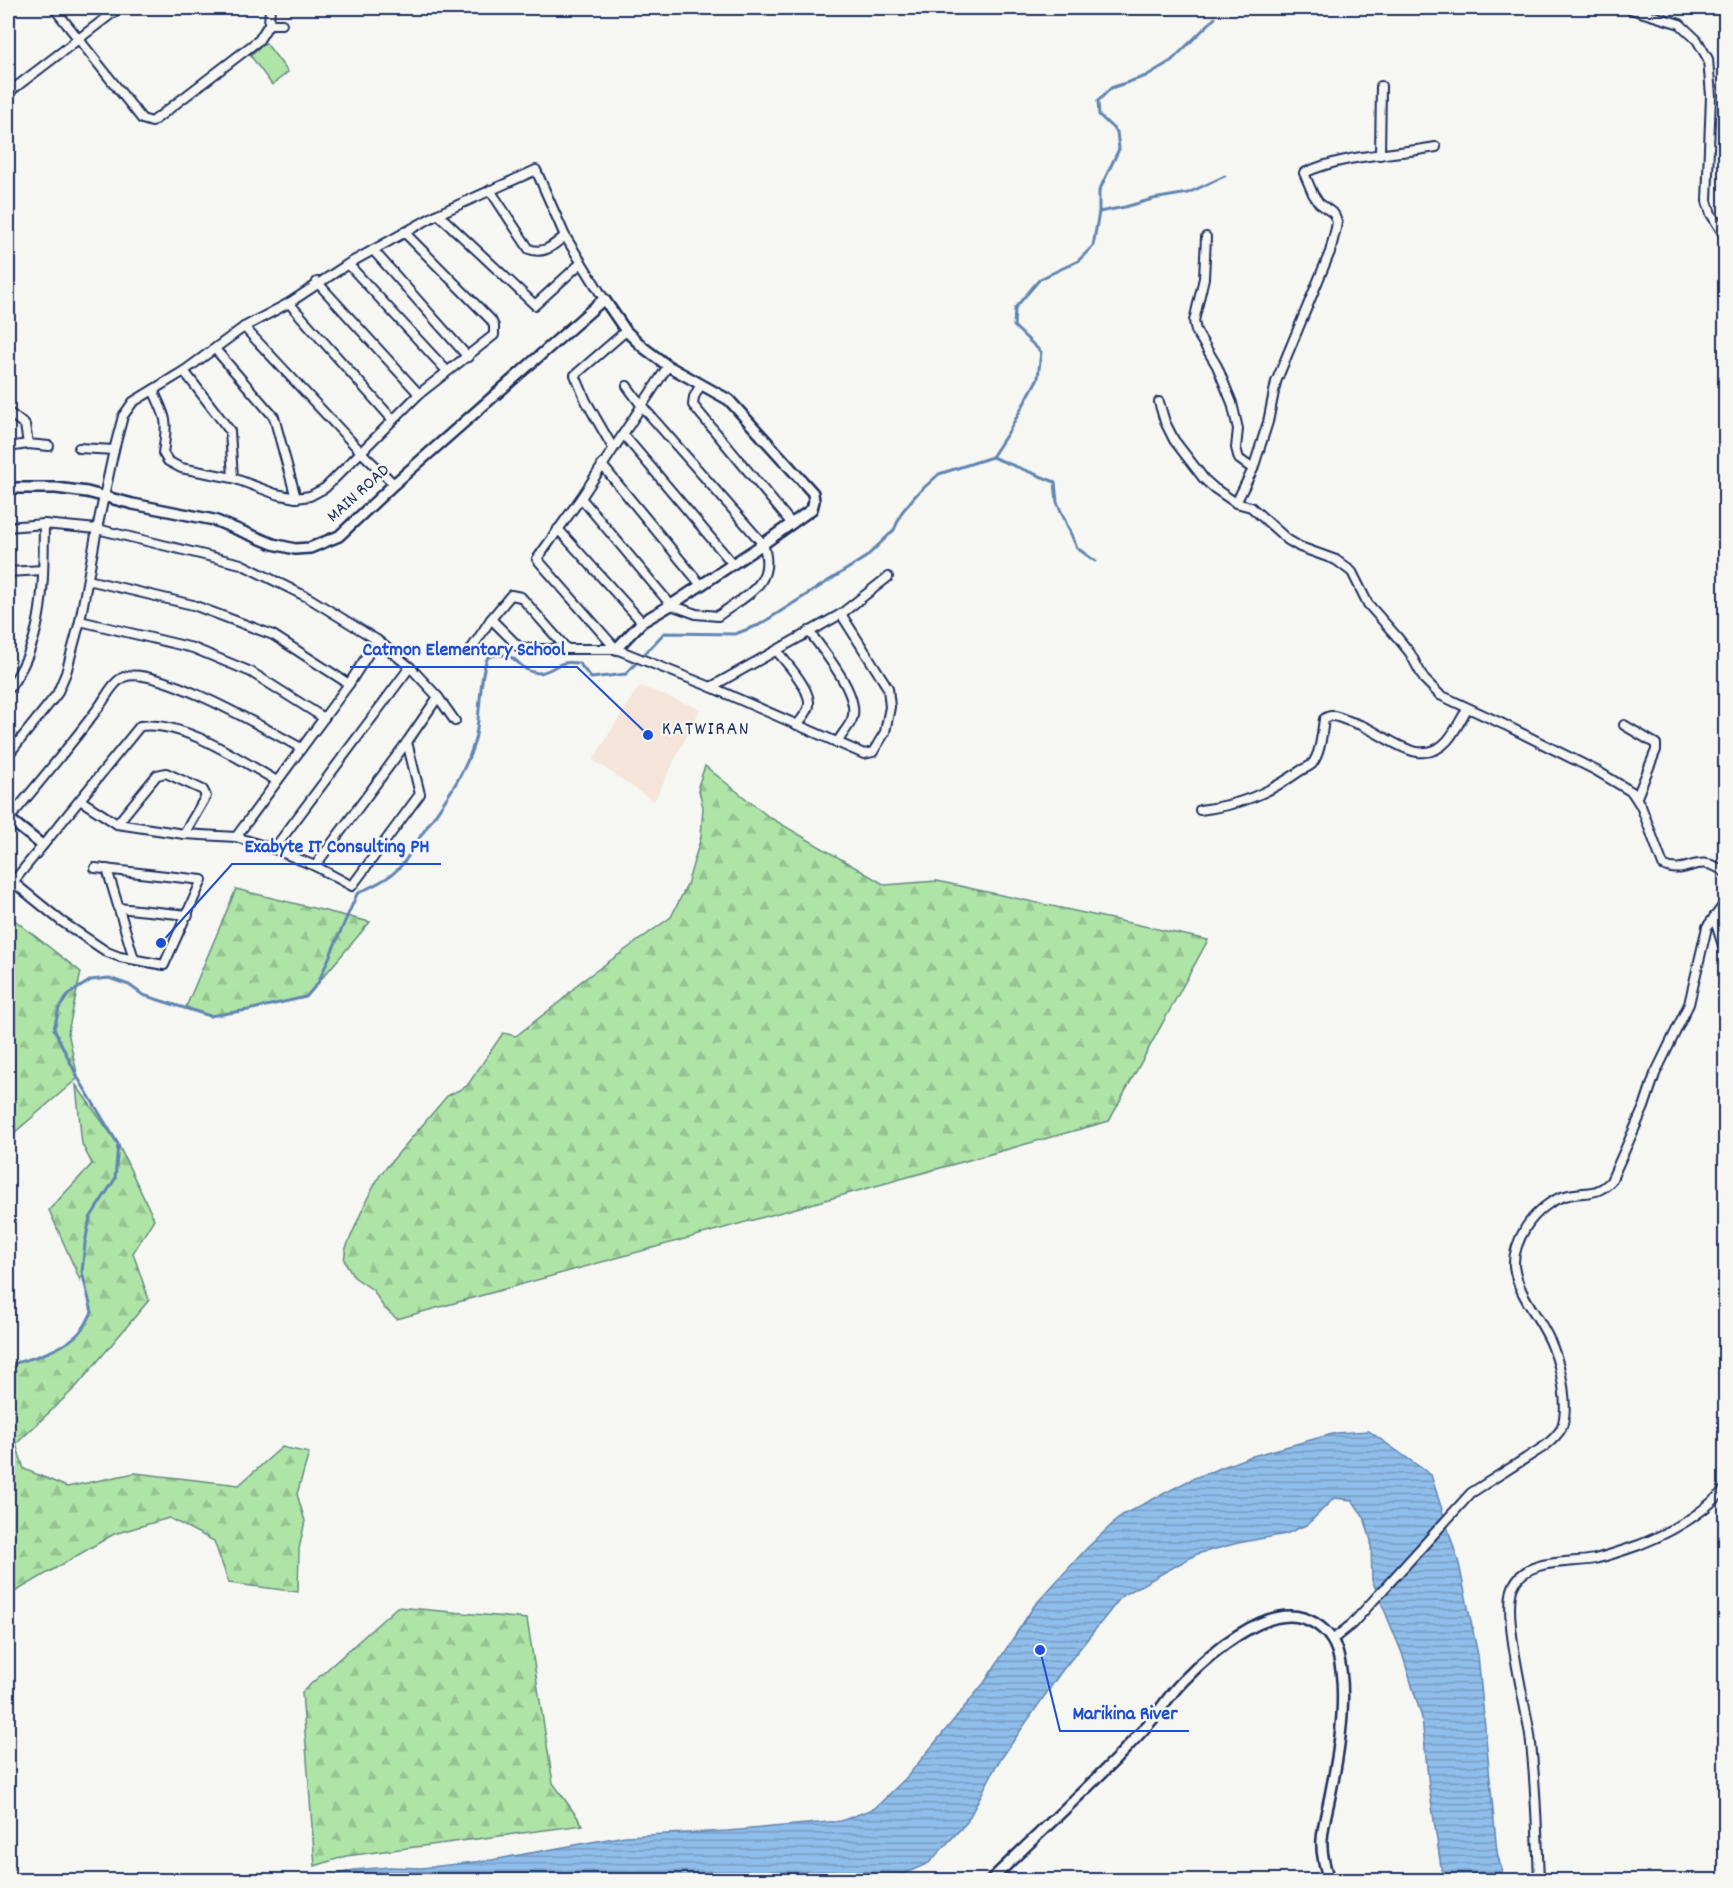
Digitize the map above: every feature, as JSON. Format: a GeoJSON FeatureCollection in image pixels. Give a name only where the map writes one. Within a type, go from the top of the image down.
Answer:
{"type":"FeatureCollection","features":[{"type":"Feature","properties":{"kind":"street"},"geometry":{"type":"LineString","coordinates":[[54,8],[142,119],[152,122],[259,40],[269,24],[270,8]]}},
{"type":"Feature","properties":{"kind":"street"},"geometry":{"type":"LineString","coordinates":[[8,93],[119,8]]}},
{"type":"Feature","properties":{"kind":"street"},"geometry":{"type":"LineString","coordinates":[[1627,8],[1680,24],[1697,40],[1708,59],[1711,96],[1707,201],[1711,214],[1725,238]]}},
{"type":"Feature","properties":{"kind":"street"},"geometry":{"type":"LineString","coordinates":[[269,24],[282,24]]}},
{"type":"Feature","properties":{"kind":"street"},"geometry":{"type":"LineString","coordinates":[[1380,155],[1382,86]]}},
{"type":"Feature","properties":{"kind":"street"},"geometry":{"type":"LineString","coordinates":[[1236,503],[1253,469],[1268,422],[1276,382],[1330,252],[1336,228],[1334,214],[1319,203],[1312,194],[1304,173],[1334,162],[1436,147]]}},
{"type":"Feature","properties":{"kind":"street"},"geometry":{"type":"LineString","coordinates":[[8,755],[57,694],[73,652],[114,450],[123,416],[133,402],[184,371],[244,327],[289,303],[348,264],[438,214],[536,170],[565,236],[626,331],[668,366],[729,400],[813,493],[812,509],[763,544],[642,622],[616,649]]}},
{"type":"Feature","properties":{"kind":"street"},"geometry":{"type":"LineString","coordinates":[[490,190],[529,249],[537,252],[545,251],[565,236]]}},
{"type":"Feature","properties":{"kind":"street"},"geometry":{"type":"LineString","coordinates":[[438,214],[535,304],[581,263]]}},
{"type":"Feature","properties":{"kind":"street"},"geometry":{"type":"LineString","coordinates":[[153,390],[165,415],[167,428],[163,453],[168,462],[181,468],[233,478],[276,494],[296,498],[310,496],[325,488],[419,394],[494,335],[491,320],[404,232]]}},
{"type":"Feature","properties":{"kind":"street"},"geometry":{"type":"LineString","coordinates":[[1206,237],[1204,278],[1194,321],[1196,331],[1217,366],[1232,403],[1238,429],[1236,448],[1239,459],[1253,469]]}},
{"type":"Feature","properties":{"kind":"street"},"geometry":{"type":"LineString","coordinates":[[373,250],[468,357]]}},
{"type":"Feature","properties":{"kind":"street"},"geometry":{"type":"LineString","coordinates":[[348,264],[447,371]]}},
{"type":"Feature","properties":{"kind":"street"},"geometry":{"type":"LineString","coordinates":[[318,282],[419,394]]}},
{"type":"Feature","properties":{"kind":"street","name":"MAIN ROAD"},"geometry":{"type":"LineString","coordinates":[[8,488],[56,488],[105,496],[214,520],[273,544],[295,549],[310,548],[339,536],[394,484],[604,299]]}},
{"type":"Feature","properties":{"kind":"street"},"geometry":{"type":"LineString","coordinates":[[289,303],[393,420]]}},
{"type":"Feature","properties":{"kind":"street"},"geometry":{"type":"LineString","coordinates":[[244,327],[394,484]]}},
{"type":"Feature","properties":{"kind":"street"},"geometry":{"type":"LineString","coordinates":[[613,448],[586,401],[575,375],[626,331]]}},
{"type":"Feature","properties":{"kind":"street"},"geometry":{"type":"LineString","coordinates":[[215,349],[273,417],[296,498]]}},
{"type":"Feature","properties":{"kind":"street"},"geometry":{"type":"LineString","coordinates":[[616,649],[537,559],[581,498],[668,366]]}},
{"type":"Feature","properties":{"kind":"street"},"geometry":{"type":"LineString","coordinates":[[184,371],[230,431],[233,478]]}},
{"type":"Feature","properties":{"kind":"street"},"geometry":{"type":"LineString","coordinates":[[701,384],[694,397],[693,405],[792,524]]}},
{"type":"Feature","properties":{"kind":"street"},"geometry":{"type":"LineString","coordinates":[[581,498],[671,605],[696,614],[718,616],[758,586],[765,575],[769,560],[763,544],[627,386]]}},
{"type":"Feature","properties":{"kind":"street"},"geometry":{"type":"LineString","coordinates":[[1159,402],[1165,423],[1178,447],[1204,479],[1224,496],[1236,503],[1251,507],[1288,540],[1300,547],[1336,560],[1352,572],[1368,604],[1410,653],[1430,687],[1440,696],[1505,725],[1597,771],[1632,792],[1637,797],[1663,865],[1676,868],[1706,862],[1718,866],[1725,873]]}},
{"type":"Feature","properties":{"kind":"street"},"geometry":{"type":"LineString","coordinates":[[8,412],[25,425],[28,444]]}},
{"type":"Feature","properties":{"kind":"street"},"geometry":{"type":"LineString","coordinates":[[623,434],[732,563]]}},
{"type":"Feature","properties":{"kind":"street"},"geometry":{"type":"LineString","coordinates":[[8,447],[28,444],[49,446]]}},
{"type":"Feature","properties":{"kind":"street"},"geometry":{"type":"LineString","coordinates":[[79,448],[114,450]]}},
{"type":"Feature","properties":{"kind":"street"},"geometry":{"type":"LineString","coordinates":[[603,465],[700,585]]}},
{"type":"Feature","properties":{"kind":"street"},"geometry":{"type":"LineString","coordinates":[[8,690],[27,657],[36,633],[42,603],[44,524]]}},
{"type":"Feature","properties":{"kind":"street"},"geometry":{"type":"LineString","coordinates":[[8,527],[44,524],[97,529],[241,564],[309,598],[377,640],[410,667],[438,697],[455,721]]}},
{"type":"Feature","properties":{"kind":"street"},"geometry":{"type":"LineString","coordinates":[[558,529],[642,622]]}},
{"type":"Feature","properties":{"kind":"street"},"geometry":{"type":"LineString","coordinates":[[8,572],[43,570]]}},
{"type":"Feature","properties":{"kind":"street"},"geometry":{"type":"LineString","coordinates":[[711,687],[841,614],[888,577]]}},
{"type":"Feature","properties":{"kind":"street"},"geometry":{"type":"LineString","coordinates":[[88,580],[193,604],[273,635],[349,684]]}},
{"type":"Feature","properties":{"kind":"street"},"geometry":{"type":"LineString","coordinates":[[472,648],[491,619],[511,596],[521,597],[566,648]]}},
{"type":"Feature","properties":{"kind":"street"},"geometry":{"type":"LineString","coordinates":[[491,619],[519,647],[616,649],[711,687],[864,754],[873,753],[885,732],[890,707],[888,687],[841,614]]}},
{"type":"Feature","properties":{"kind":"street"},"geometry":{"type":"LineString","coordinates":[[80,621],[193,648],[251,672],[324,718]]}},
{"type":"Feature","properties":{"kind":"street"},"geometry":{"type":"LineString","coordinates":[[809,632],[846,685],[854,704],[852,718],[837,743]]}},
{"type":"Feature","properties":{"kind":"street"},"geometry":{"type":"LineString","coordinates":[[236,837],[349,684],[377,640]]}},
{"type":"Feature","properties":{"kind":"street"},"geometry":{"type":"LineString","coordinates":[[777,651],[807,691],[809,707],[797,725]]}},
{"type":"Feature","properties":{"kind":"street"},"geometry":{"type":"LineString","coordinates":[[274,849],[410,667]]}},
{"type":"Feature","properties":{"kind":"street"},"geometry":{"type":"LineString","coordinates":[[42,845],[8,819],[84,728],[117,682],[126,676],[143,676],[186,690],[225,707],[301,748]]}},
{"type":"Feature","properties":{"kind":"street"},"geometry":{"type":"LineString","coordinates":[[315,866],[438,697]]}},
{"type":"Feature","properties":{"kind":"street"},"geometry":{"type":"LineString","coordinates":[[1200,810],[1229,806],[1248,800],[1279,785],[1312,764],[1318,753],[1324,718],[1328,716],[1363,726],[1401,748],[1423,753],[1434,751],[1448,740],[1467,709]]}},
{"type":"Feature","properties":{"kind":"street"},"geometry":{"type":"LineString","coordinates":[[95,868],[201,880],[188,915],[164,965],[108,952],[61,921],[10,880],[80,800],[140,726],[154,724],[193,735],[278,781]]}},
{"type":"Feature","properties":{"kind":"street"},"geometry":{"type":"LineString","coordinates":[[1624,725],[1656,744],[1656,750],[1637,797]]}},
{"type":"Feature","properties":{"kind":"street"},"geometry":{"type":"LineString","coordinates":[[80,800],[117,824],[184,834],[236,837],[274,849],[315,866],[352,886],[420,794],[407,742]]}},
{"type":"Feature","properties":{"kind":"street"},"geometry":{"type":"LineString","coordinates":[[117,824],[157,775],[166,773],[203,790],[207,796],[184,834]]}},
{"type":"Feature","properties":{"kind":"street"},"geometry":{"type":"LineString","coordinates":[[107,869],[134,959]]}},
{"type":"Feature","properties":{"kind":"street"},"geometry":{"type":"LineString","coordinates":[[1332,1640],[1358,1618],[1457,1507],[1484,1484],[1545,1446],[1560,1430],[1564,1408],[1560,1374],[1553,1348],[1517,1280],[1514,1264],[1516,1247],[1526,1227],[1536,1214],[1566,1195],[1596,1192],[1605,1188],[1611,1181],[1644,1107],[1655,1074],[1689,1004],[1707,927],[1725,902]]}},
{"type":"Feature","properties":{"kind":"street"},"geometry":{"type":"LineString","coordinates":[[118,908],[188,915]]}},
{"type":"Feature","properties":{"kind":"street"},"geometry":{"type":"LineString","coordinates":[[1714,917],[1724,949],[1725,962]]}},
{"type":"Feature","properties":{"kind":"street"},"geometry":{"type":"LineString","coordinates":[[1539,1881],[1532,1757],[1511,1626],[1510,1602],[1518,1577],[1544,1564],[1593,1559],[1637,1545],[1675,1529],[1715,1501],[1725,1488]]}},
{"type":"Feature","properties":{"kind":"street"},"geometry":{"type":"LineString","coordinates":[[991,1881],[1116,1759],[1200,1664],[1247,1629],[1282,1616],[1299,1617],[1312,1621],[1332,1640],[1340,1666],[1340,1739],[1322,1841],[1329,1881]]}},
{"type":"Feature","properties":{"kind":"shaded area"},"geometry":{"type":"Polygon","coordinates":[[[639,686],[700,709],[654,801],[593,760],[639,686]]]}},
{"type":"Feature","properties":{"kind":"green space"},"geometry":{"type":"Polygon","coordinates":[[[266,43],[288,72],[272,85],[250,55],[266,43]]]}},
{"type":"Feature","properties":{"kind":"green space"},"geometry":{"type":"Polygon","coordinates":[[[705,766],[769,817],[885,885],[937,881],[1208,940],[1109,1121],[397,1319],[384,1308],[373,1290],[354,1277],[344,1260],[346,1248],[380,1175],[447,1096],[467,1086],[503,1033],[516,1036],[562,1000],[579,983],[671,917],[687,885],[701,837],[703,807],[698,786],[705,766]]]}},
{"type":"Feature","properties":{"kind":"green space"},"geometry":{"type":"Polygon","coordinates":[[[236,889],[370,922],[306,997],[210,1016],[186,1007],[236,889]]]}},
{"type":"Feature","properties":{"kind":"green space"},"geometry":{"type":"Polygon","coordinates":[[[8,915],[81,972],[68,1032],[78,1078],[8,1138],[8,915]]]}},
{"type":"Feature","properties":{"kind":"green space"},"geometry":{"type":"Polygon","coordinates":[[[76,1085],[118,1144],[154,1219],[133,1253],[149,1300],[76,1387],[16,1444],[24,1469],[67,1487],[135,1473],[239,1485],[282,1447],[309,1453],[297,1494],[305,1521],[299,1549],[298,1592],[229,1583],[214,1541],[169,1518],[114,1534],[8,1596],[8,1365],[48,1352],[68,1342],[84,1326],[92,1312],[82,1273],[80,1280],[49,1210],[92,1164],[82,1144],[76,1085]]]}},
{"type":"Feature","properties":{"kind":"green space"},"geometry":{"type":"Polygon","coordinates":[[[397,1607],[527,1619],[553,1783],[583,1825],[346,1856],[315,1866],[302,1692],[397,1607]]]}},
{"type":"Feature","properties":{"kind":"water"},"geometry":{"type":"Polygon","coordinates":[[[1369,1431],[1431,1475],[1459,1564],[1478,1655],[1497,1852],[1504,1880],[1443,1880],[1429,1787],[1422,1718],[1402,1653],[1372,1580],[1371,1541],[1364,1517],[1352,1500],[1334,1498],[1308,1524],[1286,1534],[1197,1554],[1122,1596],[1061,1672],[996,1766],[967,1822],[929,1863],[890,1880],[315,1880],[354,1870],[390,1867],[422,1868],[492,1860],[625,1836],[728,1831],[841,1821],[875,1808],[906,1778],[984,1683],[1034,1606],[1087,1548],[1122,1515],[1192,1479],[1249,1457],[1336,1433],[1369,1431]]]}},
{"type":"Feature","properties":{"kind":"waterway"},"geometry":{"type":"LineString","coordinates":[[8,1365],[59,1347],[68,1342],[86,1325],[92,1312],[82,1272],[85,1243],[90,1218],[115,1179],[118,1144],[78,1078],[54,1029],[59,1008],[69,994],[91,980],[109,978],[129,985],[143,995],[210,1016],[306,997],[318,983],[357,894],[388,877],[400,867],[467,763],[476,735],[482,683],[488,657],[506,655],[530,671],[538,673],[561,664],[579,663],[591,678],[626,674],[664,633],[735,634],[759,625],[866,557],[894,530],[902,512],[916,495],[939,474],[992,457],[1038,378],[1041,352],[1014,326],[1015,308],[1040,279],[1078,261],[1093,246],[1099,212],[1099,191],[1119,149],[1117,132],[1099,115],[1098,101],[1111,88],[1146,76],[1171,61],[1215,18]]}},
{"type":"Feature","properties":{"kind":"waterway"},"geometry":{"type":"LineString","coordinates":[[1099,212],[1188,193],[1225,176]]}},
{"type":"Feature","properties":{"kind":"waterway"},"geometry":{"type":"LineString","coordinates":[[992,457],[1055,482],[1057,502],[1077,548],[1095,561]]}},
{"type":"Feature","properties":{"kind":"place","name":"Catmon Elementary School"},"geometry":{"type":"Point","coordinates":[648,735]}},
{"type":"Feature","properties":{"kind":"place","name":"Exabyte IT Consulting PH"},"geometry":{"type":"Point","coordinates":[161,943]}},
{"type":"Feature","properties":{"kind":"place","name":"Marikina River"},"geometry":{"type":"Point","coordinates":[1040,1650]}},
{"type":"Feature","properties":{"kind":"district","name":"KATWIRAN"},"geometry":{"type":"Point","coordinates":[706,730]}}]}
